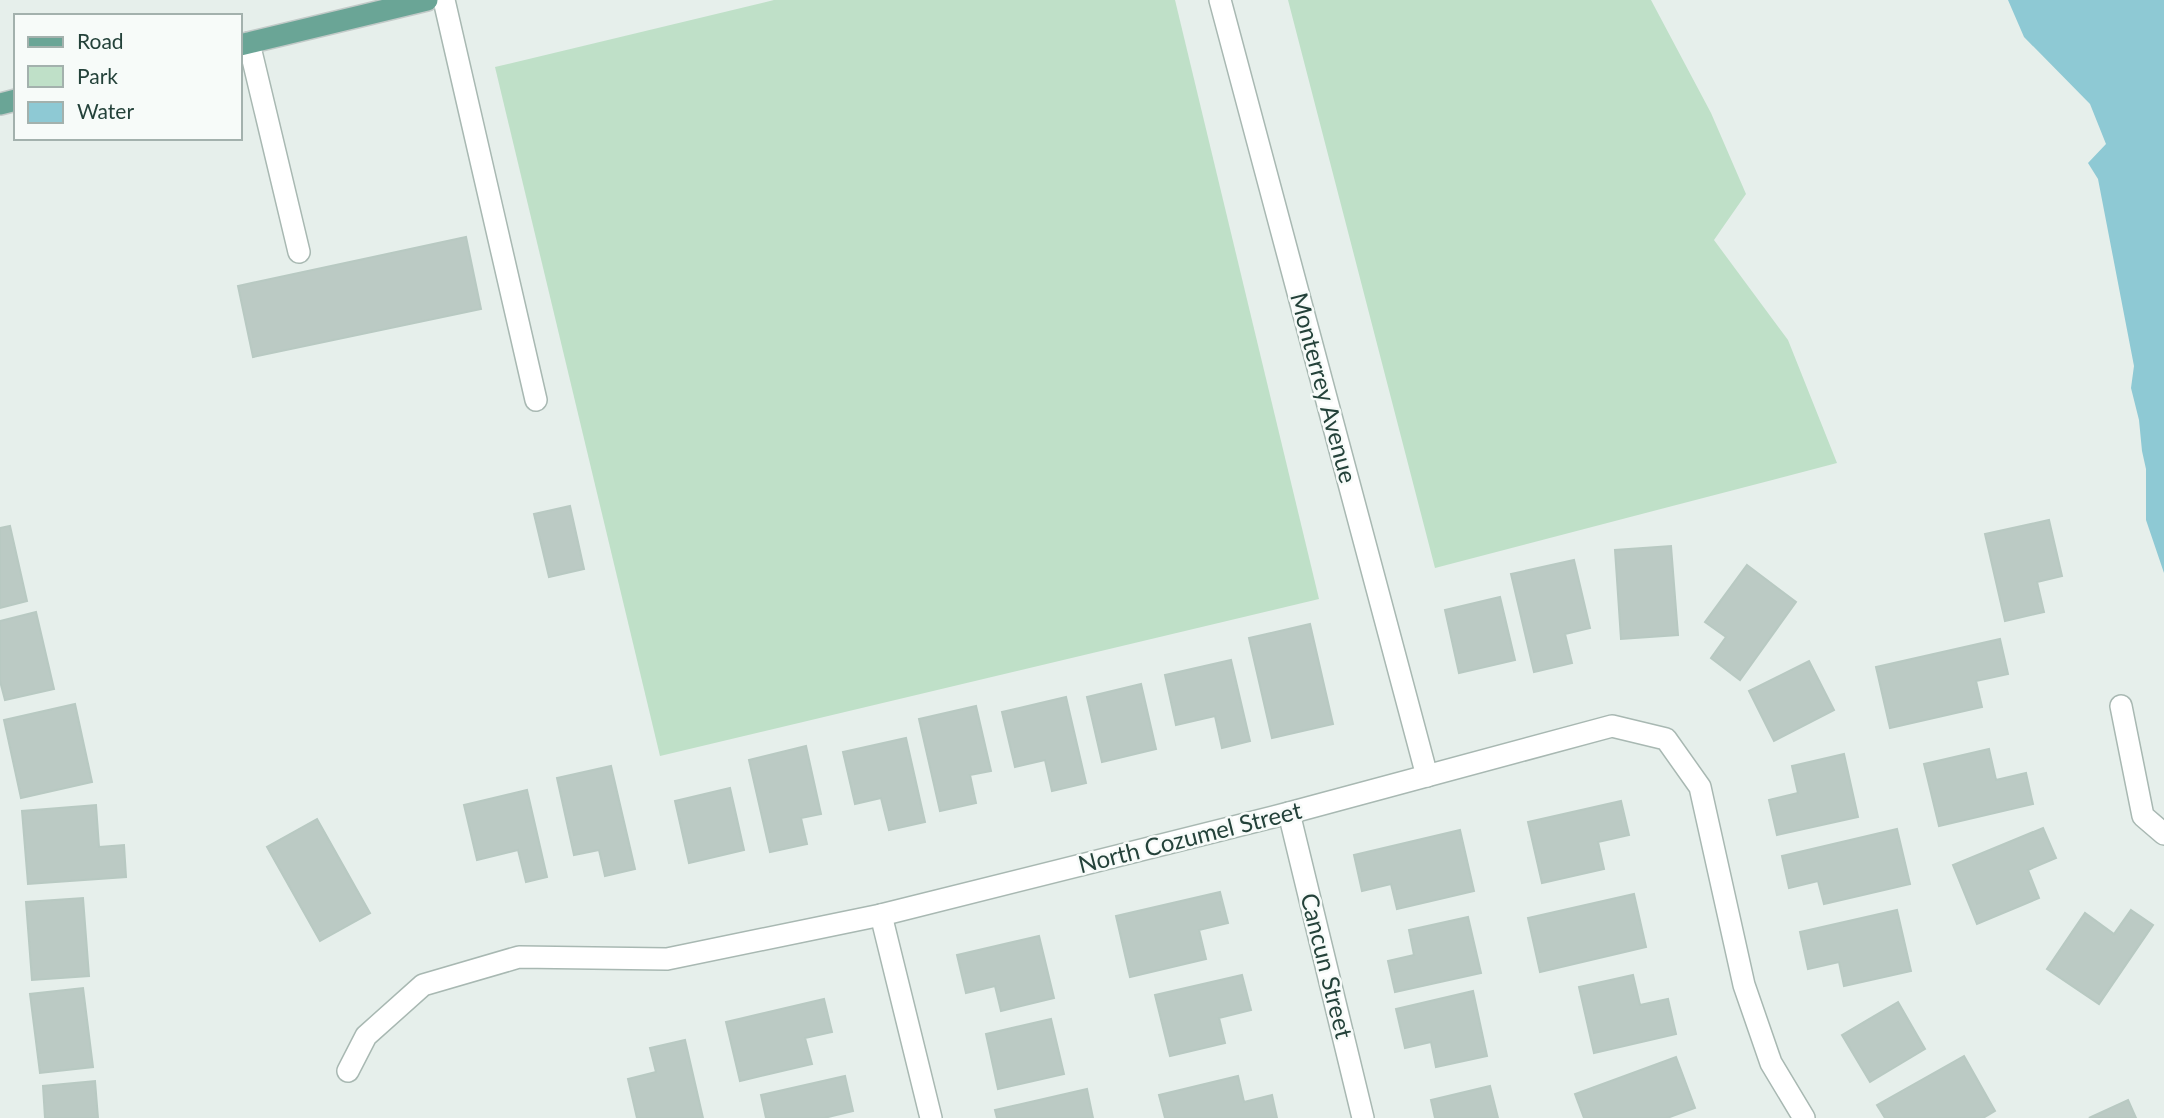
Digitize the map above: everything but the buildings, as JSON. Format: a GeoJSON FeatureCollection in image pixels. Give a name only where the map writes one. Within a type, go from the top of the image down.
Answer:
{"type":"FeatureCollection","features":[{"type":"Feature","properties":{"kind":"main road"},"geometry":{"type":"LineString","coordinates":[[244,44],[427,0]]}},
{"type":"Feature","properties":{"kind":"street"},"geometry":{"type":"LineString","coordinates":[[444,0],[536,400]]}},
{"type":"Feature","properties":{"kind":"street","name":"Monterrey Avenue"},"geometry":{"type":"LineString","coordinates":[[1220,0],[1427,776]]}},
{"type":"Feature","properties":{"kind":"street"},"geometry":{"type":"LineString","coordinates":[[244,44],[299,252]]}},
{"type":"Feature","properties":{"kind":"street"},"geometry":{"type":"LineString","coordinates":[[2121,706],[2143,816],[2164,834]]}},
{"type":"Feature","properties":{"kind":"street","name":"North Cozumel Street"},"geometry":{"type":"LineString","coordinates":[[348,1072],[366,1036],[423,985],[519,957],[667,959],[881,915],[1289,813],[1612,726],[1665,739],[1700,788],[1744,985],[1771,1063],[1804,1118]]}},
{"type":"Feature","properties":{"kind":"street","name":"Cancun Street"},"geometry":{"type":"LineString","coordinates":[[1289,813],[1363,1118]]}},
{"type":"Feature","properties":{"kind":"street"},"geometry":{"type":"LineString","coordinates":[[881,915],[931,1118]]}},
{"type":"Feature","properties":{"kind":"green space"},"geometry":{"type":"Polygon","coordinates":[[[774,0],[1175,0],[1319,599],[660,756],[495,67],[774,0]]]}},
{"type":"Feature","properties":{"kind":"green space"},"geometry":{"type":"Polygon","coordinates":[[[1288,0],[1651,0],[1711,113],[1746,194],[1714,240],[1788,340],[1837,463],[1435,568],[1288,0]]]}},
{"type":"Feature","properties":{"kind":"water"},"geometry":{"type":"Polygon","coordinates":[[[2008,0],[2164,0],[2164,573],[2146,520],[2146,469],[2131,388],[2134,366],[2098,179],[2088,163],[2106,144],[2090,104],[2024,37],[2008,0]]]}}]}
